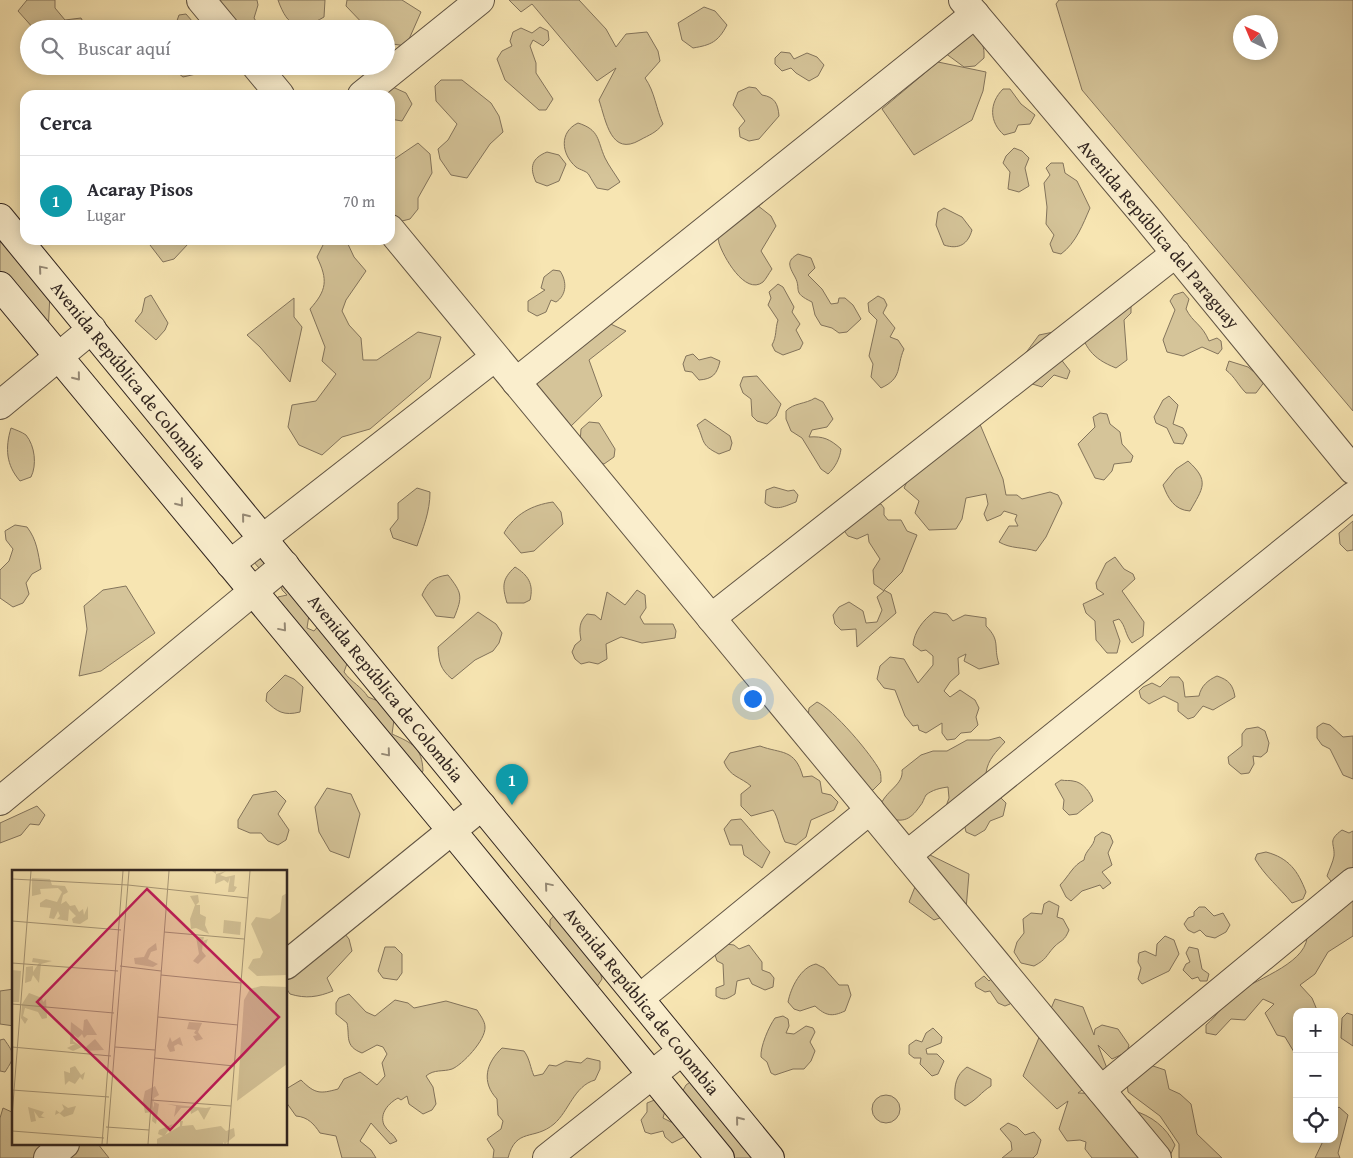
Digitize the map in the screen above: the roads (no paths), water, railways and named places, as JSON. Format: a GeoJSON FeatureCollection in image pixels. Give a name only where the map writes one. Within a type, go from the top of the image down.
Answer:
{"type":"FeatureCollection","features":[{"type":"Feature","properties":{"kind":"street"},"geometry":{"type":"LineString","coordinates":[[201,0],[218,20]]}},
{"type":"Feature","properties":{"kind":"street"},"geometry":{"type":"LineString","coordinates":[[395,68],[480,0]]}},
{"type":"Feature","properties":{"kind":"street"},"geometry":{"type":"LineString","coordinates":[[516,382],[969,7]]}},
{"type":"Feature","properties":{"kind":"street","name":"Avenida República del Paraguay"},"geometry":{"type":"LineString","coordinates":[[969,7],[1176,253],[1353,470]]}},
{"type":"Feature","properties":{"kind":"street"},"geometry":{"type":"LineString","coordinates":[[263,75],[276,90]]}},
{"type":"Feature","properties":{"kind":"street"},"geometry":{"type":"LineString","coordinates":[[368,90],[387,75]]}},
{"type":"Feature","properties":{"kind":"street","name":"Avenida República de Colombia"},"geometry":{"type":"LineString","coordinates":[[0,218],[20,242]]}},
{"type":"Feature","properties":{"kind":"street"},"geometry":{"type":"LineString","coordinates":[[395,235],[1157,1158]]}},
{"type":"Feature","properties":{"kind":"street","name":"Avenida República de Colombia"},"geometry":{"type":"LineString","coordinates":[[22,245],[770,1158]]}},
{"type":"Feature","properties":{"kind":"street"},"geometry":{"type":"LineString","coordinates":[[711,618],[1176,253]]}},
{"type":"Feature","properties":{"kind":"street"},"geometry":{"type":"LineString","coordinates":[[0,286],[452,831],[720,1158]]}},
{"type":"Feature","properties":{"kind":"street"},"geometry":{"type":"LineString","coordinates":[[0,404],[92,330]]}},
{"type":"Feature","properties":{"kind":"street"},"geometry":{"type":"LineString","coordinates":[[230,564],[495,357]]}},
{"type":"Feature","properties":{"kind":"street"},"geometry":{"type":"LineString","coordinates":[[907,855],[1353,496]]}},
{"type":"Feature","properties":{"kind":"street"},"geometry":{"type":"LineString","coordinates":[[0,801],[285,565]]}},
{"type":"Feature","properties":{"kind":"street"},"geometry":{"type":"LineString","coordinates":[[288,963],[482,806]]}},
{"type":"Feature","properties":{"kind":"street"},"geometry":{"type":"LineString","coordinates":[[640,998],[870,810]]}},
{"type":"Feature","properties":{"kind":"street"},"geometry":{"type":"LineString","coordinates":[[1101,1090],[1353,882]]}},
{"type":"Feature","properties":{"kind":"street"},"geometry":{"type":"LineString","coordinates":[[547,1158],[682,1051]]}},
{"type":"Feature","properties":{"kind":"street"},"geometry":{"type":"LineString","coordinates":[[48,1158],[63,1146]]}},
{"type":"Feature","properties":{"kind":"place","name":"Acaray Pisos"},"geometry":{"type":"Point","coordinates":[512,805]}}]}
